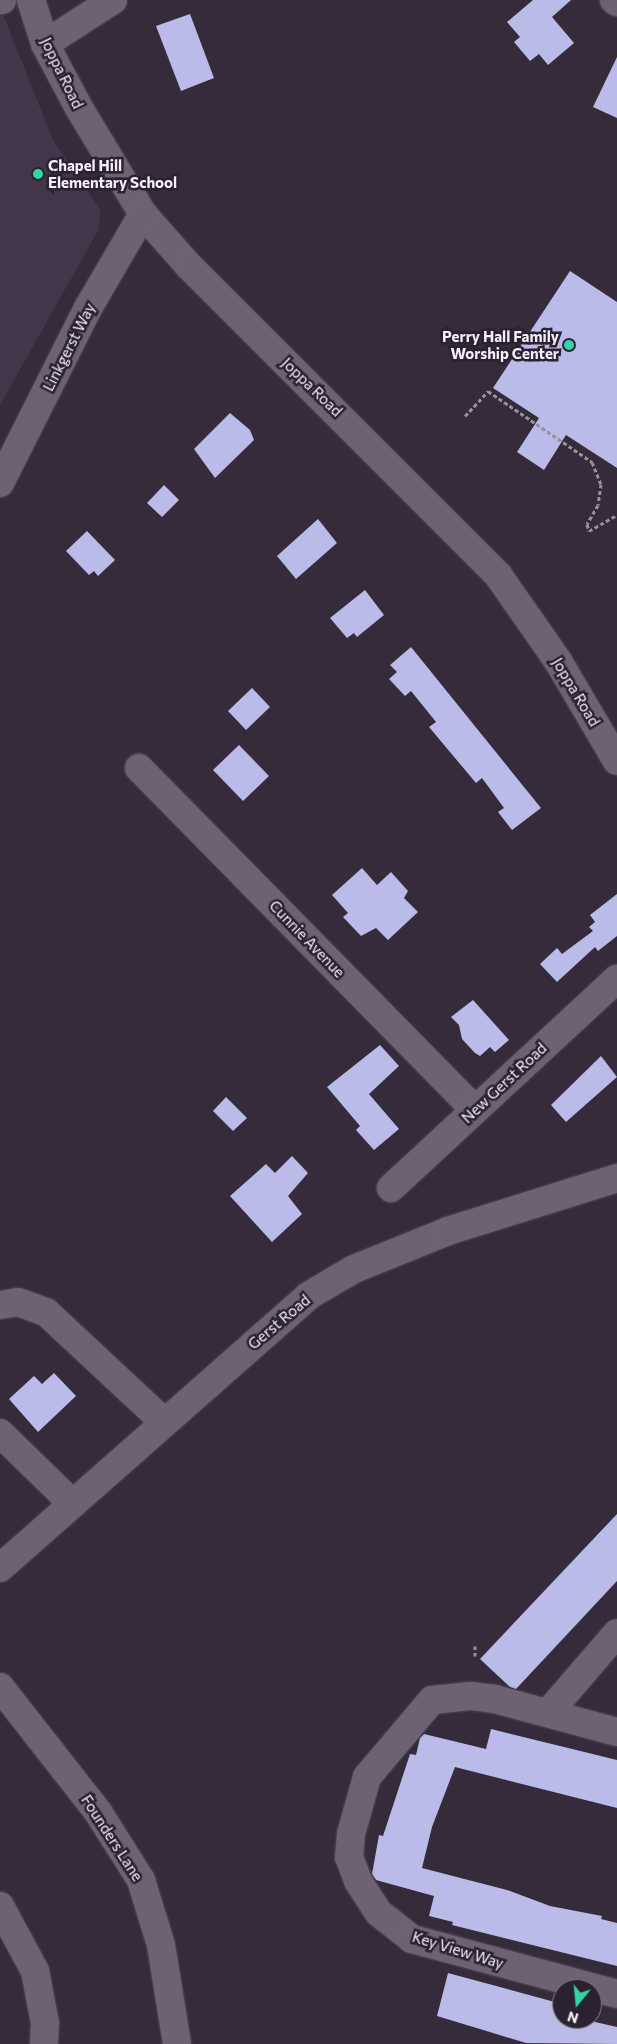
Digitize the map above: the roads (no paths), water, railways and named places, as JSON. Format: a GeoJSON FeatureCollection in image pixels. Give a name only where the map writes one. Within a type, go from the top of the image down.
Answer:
{"type":"FeatureCollection","features":[{"type":"Feature","properties":{"kind":"street","name":"Joppa Road"},"geometry":{"type":"LineString","coordinates":[[31,0],[45,44],[98,143],[143,214],[189,266],[498,575],[553,653],[617,761]]}},
{"type":"Feature","properties":{"kind":"street"},"geometry":{"type":"LineString","coordinates":[[45,44],[113,0]]}},
{"type":"Feature","properties":{"kind":"street","name":"Linkgerst Way"},"geometry":{"type":"LineString","coordinates":[[0,484],[88,308],[143,214]]}},
{"type":"Feature","properties":{"kind":"street","name":"Cunnie Avenue"},"geometry":{"type":"LineString","coordinates":[[139,768],[475,1110]]}},
{"type":"Feature","properties":{"kind":"street","name":"New Gerst Road"},"geometry":{"type":"LineString","coordinates":[[391,1188],[617,980]]}},
{"type":"Feature","properties":{"kind":"street","name":"Gerst Road"},"geometry":{"type":"LineString","coordinates":[[0,1568],[308,1296],[354,1270],[465,1225],[617,1178]]}},
{"type":"Feature","properties":{"kind":"street"},"geometry":{"type":"LineString","coordinates":[[0,1305],[18,1302],[46,1312],[164,1422]]}},
{"type":"Feature","properties":{"kind":"street"},"geometry":{"type":"LineString","coordinates":[[0,1434],[72,1503]]}},
{"type":"Feature","properties":{"kind":"street"},"geometry":{"type":"LineString","coordinates":[[549,1712],[617,1633]]}},
{"type":"Feature","properties":{"kind":"street","name":"Founders Lane"},"geometry":{"type":"LineString","coordinates":[[0,1687],[98,1812],[141,1880],[161,1945],[177,2044]]}},
{"type":"Feature","properties":{"kind":"street","name":"Key View Way"},"geometry":{"type":"LineString","coordinates":[[617,1732],[549,1712],[470,1696],[432,1700],[368,1777],[351,1834],[349,1857],[358,1881],[379,1913],[412,1940],[617,1994]]}},
{"type":"Feature","properties":{"kind":"street"},"geometry":{"type":"LineString","coordinates":[[0,1906],[35,1971],[45,2023],[44,2044]]}},
{"type":"Feature","properties":{"kind":"place","name":"Chapel Hill Elementary School"},"geometry":{"type":"Point","coordinates":[38,174]}},
{"type":"Feature","properties":{"kind":"place","name":"Perry Hall Family Worship Center"},"geometry":{"type":"Point","coordinates":[569,345]}}]}
